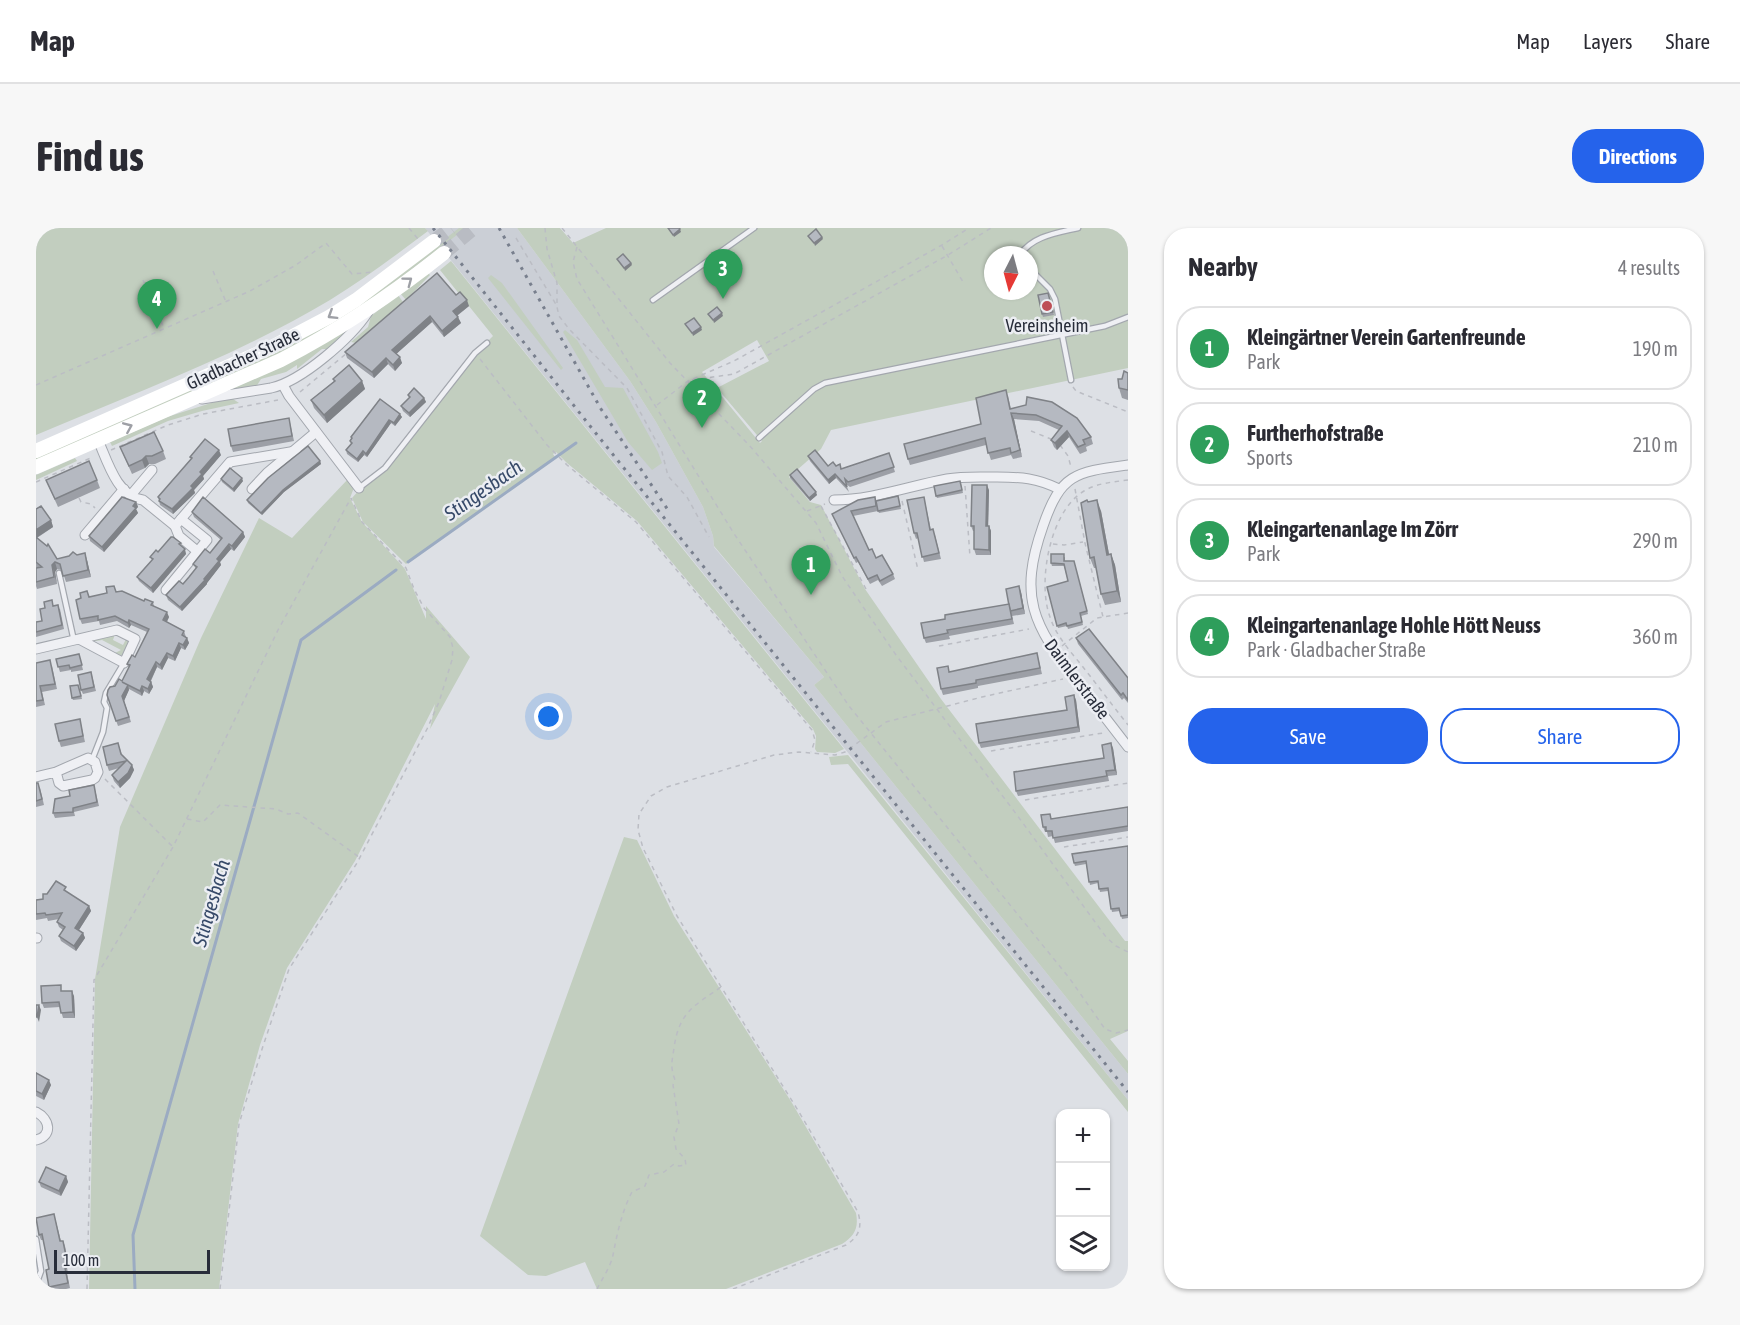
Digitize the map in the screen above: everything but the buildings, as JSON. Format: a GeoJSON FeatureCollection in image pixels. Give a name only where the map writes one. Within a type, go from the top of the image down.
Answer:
{"type":"FeatureCollection","features":[{"type":"Feature","properties":{"kind":"main road","name":"Gladbacher Straße"},"geometry":{"type":"LineString","coordinates":[[36,451],[305,331],[356,300],[427,241]]}},
{"type":"Feature","properties":{"kind":"main road","name":"Gladbacher Straße"},"geometry":{"type":"LineString","coordinates":[[36,467],[289,356],[370,308],[444,253]]}},
{"type":"Feature","properties":{"kind":"street","name":"Gladbacher Straße"},"geometry":{"type":"LineString","coordinates":[[187,402],[283,385],[297,378],[351,333],[370,308]]}},
{"type":"Feature","properties":{"kind":"street"},"geometry":{"type":"LineString","coordinates":[[283,385],[359,488]]}},
{"type":"Feature","properties":{"kind":"street"},"geometry":{"type":"LineString","coordinates":[[252,489],[267,473],[316,432]]}},
{"type":"Feature","properties":{"kind":"street"},"geometry":{"type":"LineString","coordinates":[[98,440],[118,484],[136,500],[143,500],[207,540],[166,590]]}},
{"type":"Feature","properties":{"kind":"street"},"geometry":{"type":"LineString","coordinates":[[197,551],[179,536],[178,522],[230,462],[296,451]]}},
{"type":"Feature","properties":{"kind":"street"},"geometry":{"type":"LineString","coordinates":[[834,500],[854,500],[965,477],[1028,478],[1043,481],[1059,489],[1072,477],[1099,469],[1128,465]]}},
{"type":"Feature","properties":{"kind":"street"},"geometry":{"type":"LineString","coordinates":[[85,536],[103,514],[152,470]]}},
{"type":"Feature","properties":{"kind":"street","name":"Daimlerstraße"},"geometry":{"type":"LineString","coordinates":[[1059,489],[1050,506],[1033,561],[1031,592],[1039,627],[1054,652],[1128,747]]}},
{"type":"Feature","properties":{"kind":"street"},"geometry":{"type":"LineString","coordinates":[[36,649],[117,630],[135,639],[124,663],[76,640]]}},
{"type":"Feature","properties":{"kind":"street"},"geometry":{"type":"LineString","coordinates":[[36,777],[56,772],[84,759],[95,762],[98,772],[92,780],[63,786],[59,783],[56,772]]}},
{"type":"Feature","properties":{"kind":"street"},"geometry":{"type":"LineString","coordinates":[[36,1112],[43,1115],[48,1128],[43,1139],[36,1140]]}},
{"type":"Feature","properties":{"kind":"lane"},"geometry":{"type":"LineString","coordinates":[[653,300],[754,228]]}},
{"type":"Feature","properties":{"kind":"lane"},"geometry":{"type":"LineString","coordinates":[[1028,246],[1046,236],[1078,228]]}},
{"type":"Feature","properties":{"kind":"lane"},"geometry":{"type":"LineString","coordinates":[[1038,278],[1052,293],[1071,380]]}},
{"type":"Feature","properties":{"kind":"lane"},"geometry":{"type":"LineString","coordinates":[[759,438],[814,389],[825,384],[1105,326],[1128,317]]}},
{"type":"Feature","properties":{"kind":"lane"},"geometry":{"type":"LineString","coordinates":[[359,488],[386,468],[475,354],[487,343]]}},
{"type":"Feature","properties":{"kind":"lane"},"geometry":{"type":"LineString","coordinates":[[59,573],[76,640]]}},
{"type":"Feature","properties":{"kind":"lane"},"geometry":{"type":"LineString","coordinates":[[92,760],[103,732],[107,708],[104,702],[106,693],[124,663]]}},
{"type":"Feature","properties":{"kind":"lane"},"geometry":{"type":"LineString","coordinates":[[36,1239],[41,1271],[36,1285]]}},
{"type":"Feature","properties":{"kind":"path"},"geometry":{"type":"LineString","coordinates":[[409,228],[427,241]]}},
{"type":"Feature","properties":{"kind":"path"},"geometry":{"type":"LineString","coordinates":[[545,228],[547,249],[557,283],[559,316],[627,388],[662,452],[668,476],[687,497],[709,537]]}},
{"type":"Feature","properties":{"kind":"path"},"geometry":{"type":"LineString","coordinates":[[562,228],[662,354],[712,406],[816,523],[842,576],[896,656],[1017,814],[1106,937],[1116,946],[1128,952]]}},
{"type":"Feature","properties":{"kind":"path"},"geometry":{"type":"LineString","coordinates":[[656,406],[688,381],[734,360],[969,228]]}},
{"type":"Feature","properties":{"kind":"path"},"geometry":{"type":"LineString","coordinates":[[688,381],[734,374],[948,255],[990,228]]}},
{"type":"Feature","properties":{"kind":"path"},"geometry":{"type":"LineString","coordinates":[[516,238],[557,307]]}},
{"type":"Feature","properties":{"kind":"path"},"geometry":{"type":"LineString","coordinates":[[36,385],[226,303],[275,278],[326,243],[352,274],[374,272]]}},
{"type":"Feature","properties":{"kind":"path"},"geometry":{"type":"LineString","coordinates":[[942,245],[963,282]]}},
{"type":"Feature","properties":{"kind":"path"},"geometry":{"type":"LineString","coordinates":[[577,247],[573,262],[577,279],[733,532],[849,706],[1070,979],[1105,1029],[1116,1033],[1128,1030]]}},
{"type":"Feature","properties":{"kind":"path"},"geometry":{"type":"LineString","coordinates":[[213,271],[226,303]]}},
{"type":"Feature","properties":{"kind":"path"},"geometry":{"type":"LineString","coordinates":[[143,280],[165,329]]}},
{"type":"Feature","properties":{"kind":"path"},"geometry":{"type":"LineString","coordinates":[[36,482],[168,425],[203,414],[278,400],[300,392],[347,354]]}},
{"type":"Feature","properties":{"kind":"path"},"geometry":{"type":"LineString","coordinates":[[475,354],[554,454],[636,522],[812,730],[815,740],[811,753]]}},
{"type":"Feature","properties":{"kind":"path"},"geometry":{"type":"LineString","coordinates":[[1071,380],[1076,391],[1128,412]]}},
{"type":"Feature","properties":{"kind":"path"},"geometry":{"type":"LineString","coordinates":[[1031,431],[1053,440]]}},
{"type":"Feature","properties":{"kind":"path"},"geometry":{"type":"LineString","coordinates":[[1059,444],[1068,456],[1071,465],[1084,542],[1103,617]]}},
{"type":"Feature","properties":{"kind":"path"},"geometry":{"type":"LineString","coordinates":[[965,477],[970,557]]}},
{"type":"Feature","properties":{"kind":"path"},"geometry":{"type":"LineString","coordinates":[[1128,480],[1094,486],[1076,497],[1062,514],[1045,569],[1045,592],[1049,617],[1065,644],[1128,725]]}},
{"type":"Feature","properties":{"kind":"path"},"geometry":{"type":"LineString","coordinates":[[87,1289],[94,980],[173,847],[278,630],[351,498],[359,488]]}},
{"type":"Feature","properties":{"kind":"path"},"geometry":{"type":"LineString","coordinates":[[899,490],[918,570]]}},
{"type":"Feature","properties":{"kind":"path"},"geometry":{"type":"LineString","coordinates":[[79,498],[81,502],[91,504],[103,514]]}},
{"type":"Feature","properties":{"kind":"path"},"geometry":{"type":"LineString","coordinates":[[220,1289],[240,1124],[289,969],[360,857],[427,729],[439,702],[452,660],[453,648],[450,637],[424,608],[406,568],[362,522],[351,498]]}},
{"type":"Feature","properties":{"kind":"path"},"geometry":{"type":"LineString","coordinates":[[806,511],[834,500]]}},
{"type":"Feature","properties":{"kind":"path"},"geometry":{"type":"LineString","coordinates":[[821,506],[866,589]]}},
{"type":"Feature","properties":{"kind":"path"},"geometry":{"type":"LineString","coordinates":[[1052,543],[1064,545],[1089,542]]}},
{"type":"Feature","properties":{"kind":"path"},"geometry":{"type":"LineString","coordinates":[[1093,580],[1100,578]]}},
{"type":"Feature","properties":{"kind":"path"},"geometry":{"type":"LineString","coordinates":[[1054,652],[1097,618],[1128,613]]}},
{"type":"Feature","properties":{"kind":"path","name":"Daimlerstraße"},"geometry":{"type":"LineString","coordinates":[[939,646],[1039,627]]}},
{"type":"Feature","properties":{"kind":"path"},"geometry":{"type":"LineString","coordinates":[[733,1289],[846,1245],[855,1239],[861,1223],[858,1212],[799,1112],[677,916],[643,848],[638,830],[639,814],[651,796],[667,788],[774,755],[811,753],[830,756],[840,754],[886,722],[1073,676]]}},
{"type":"Feature","properties":{"kind":"path","name":"Daimlerstraße"},"geometry":{"type":"LineString","coordinates":[[991,751],[1116,731]]}},
{"type":"Feature","properties":{"kind":"path"},"geometry":{"type":"LineString","coordinates":[[98,772],[173,847]]}},
{"type":"Feature","properties":{"kind":"path"},"geometry":{"type":"LineString","coordinates":[[1024,800],[1128,783]]}},
{"type":"Feature","properties":{"kind":"path"},"geometry":{"type":"LineString","coordinates":[[186,819],[203,822],[220,805],[276,809],[288,814],[298,813],[360,857]]}},
{"type":"Feature","properties":{"kind":"path"},"geometry":{"type":"LineString","coordinates":[[1064,847],[1128,837]]}},
{"type":"Feature","properties":{"kind":"path"},"geometry":{"type":"LineString","coordinates":[[597,1289],[613,1256],[617,1230],[632,1192],[645,1186],[649,1174],[664,1172],[674,1164],[686,1165],[685,1159],[676,1149],[674,1137],[678,1124],[673,1085],[675,1080],[670,1067],[676,1030],[684,1016],[703,999],[722,987]]}},
{"type":"Feature","properties":{"kind":"shaded area"},"geometry":{"type":"Polygon","coordinates":[[[425,228],[517,228],[630,381],[656,422],[703,507],[713,536],[714,547],[824,677],[814,685],[1128,1074],[1128,1100],[425,228]]]}},
{"type":"Feature","properties":{"kind":"green space"},"geometry":{"type":"Polygon","coordinates":[[[36,228],[425,228],[428,231],[355,284],[295,320],[223,356],[36,435],[36,228]]]}},
{"type":"Feature","properties":{"kind":"green space"},"geometry":{"type":"Polygon","coordinates":[[[459,228],[466,228],[359,310],[269,360],[36,463],[36,456],[390,282],[459,228]]]}},
{"type":"Feature","properties":{"kind":"green space"},"geometry":{"type":"Polygon","coordinates":[[[517,228],[560,228],[573,243],[606,228],[1128,228],[1128,368],[831,430],[821,449],[789,477],[810,502],[821,505],[865,589],[941,699],[1125,941],[1128,941],[1128,1031],[1110,1039],[1128,1061],[1128,1074],[814,685],[824,677],[714,546],[703,507],[656,422],[630,381],[517,228]],[[757,340],[702,372],[760,443],[762,441],[717,388],[769,361],[757,340]]]}},
{"type":"Feature","properties":{"kind":"green space"},"geometry":{"type":"Polygon","coordinates":[[[451,261],[844,749],[835,753],[817,752],[813,729],[637,521],[556,452],[553,454],[555,457],[406,564],[363,522],[352,498],[379,475],[475,354],[493,336],[440,270],[451,261]]]}},
{"type":"Feature","properties":{"kind":"green space"},"geometry":{"type":"Polygon","coordinates":[[[428,273],[430,275],[406,300],[400,293],[428,273]]]}},
{"type":"Feature","properties":{"kind":"green space"},"geometry":{"type":"Polygon","coordinates":[[[491,275],[502,283],[563,368],[561,370],[488,278],[491,275]]]}},
{"type":"Feature","properties":{"kind":"green space"},"geometry":{"type":"Polygon","coordinates":[[[398,295],[403,302],[356,343],[351,342],[368,327],[371,316],[398,295]]]}},
{"type":"Feature","properties":{"kind":"green space"},"geometry":{"type":"Polygon","coordinates":[[[348,330],[328,349],[322,349],[297,369],[297,365],[286,372],[261,379],[256,387],[222,393],[281,366],[348,330]]]}},
{"type":"Feature","properties":{"kind":"green space"},"geometry":{"type":"Polygon","coordinates":[[[565,330],[577,340],[605,387],[623,388],[662,463],[652,470],[628,442],[563,332],[565,330]]]}},
{"type":"Feature","properties":{"kind":"green space"},"geometry":{"type":"Polygon","coordinates":[[[230,397],[239,403],[168,421],[112,446],[110,442],[167,417],[230,397]]]}},
{"type":"Feature","properties":{"kind":"green space"},"geometry":{"type":"Polygon","coordinates":[[[75,458],[77,461],[36,480],[36,475],[75,458]]]}},
{"type":"Feature","properties":{"kind":"green space"},"geometry":{"type":"Polygon","coordinates":[[[349,478],[355,485],[350,498],[362,522],[405,569],[426,619],[426,606],[470,657],[430,729],[435,704],[355,861],[287,968],[260,1045],[238,1124],[219,1289],[89,1289],[95,979],[120,827],[201,638],[259,518],[292,538],[349,478]]]}},
{"type":"Feature","properties":{"kind":"green space"},"geometry":{"type":"Polygon","coordinates":[[[115,634],[113,640],[123,645],[126,639],[129,641],[120,656],[113,654],[121,650],[102,640],[91,642],[92,639],[115,634]]]}},
{"type":"Feature","properties":{"kind":"green space"},"geometry":{"type":"Polygon","coordinates":[[[848,755],[1128,1100],[1128,1112],[848,764],[831,765],[829,757],[848,755]]]}},
{"type":"Feature","properties":{"kind":"green space"},"geometry":{"type":"Polygon","coordinates":[[[624,837],[637,840],[674,916],[792,1103],[856,1213],[855,1231],[842,1244],[726,1289],[597,1289],[585,1262],[546,1276],[528,1275],[480,1236],[624,837]]]}},
{"type":"Feature","properties":{"kind":"waterway","name":"Stingesbach"},"geometry":{"type":"LineString","coordinates":[[408,562],[576,443]]}},
{"type":"Feature","properties":{"kind":"waterway","name":"Stingesbach"},"geometry":{"type":"LineString","coordinates":[[135,1289],[133,1235],[301,640],[396,570]]}},
{"type":"Feature","properties":{"kind":"tunnel"},"geometry":{"type":"LineString","coordinates":[[434,241],[451,228]]}},
{"type":"Feature","properties":{"kind":"tunnel"},"geometry":{"type":"LineString","coordinates":[[444,253],[474,228]]}},
{"type":"Feature","properties":{"kind":"railway"},"geometry":{"type":"LineString","coordinates":[[433,228],[1128,1092]]}},
{"type":"Feature","properties":{"kind":"railway"},"geometry":{"type":"LineString","coordinates":[[499,228],[601,409],[668,510]]}},
{"type":"Feature","properties":{"kind":"place","name":"Kleingartenanlage Im Zörr"},"geometry":{"type":"Point","coordinates":[723,299]}},
{"type":"Feature","properties":{"kind":"place","name":"Vereinsheim"},"geometry":{"type":"Point","coordinates":[1047,306]}},
{"type":"Feature","properties":{"kind":"place","name":"Kleingartenanlage Hohle Hött Neuss"},"geometry":{"type":"Point","coordinates":[157,329]}},
{"type":"Feature","properties":{"kind":"place","name":"Furtherhofstraße"},"geometry":{"type":"Point","coordinates":[702,428]}},
{"type":"Feature","properties":{"kind":"place","name":"Kleingärtner Verein Gartenfreunde"},"geometry":{"type":"Point","coordinates":[811,595]}}]}
